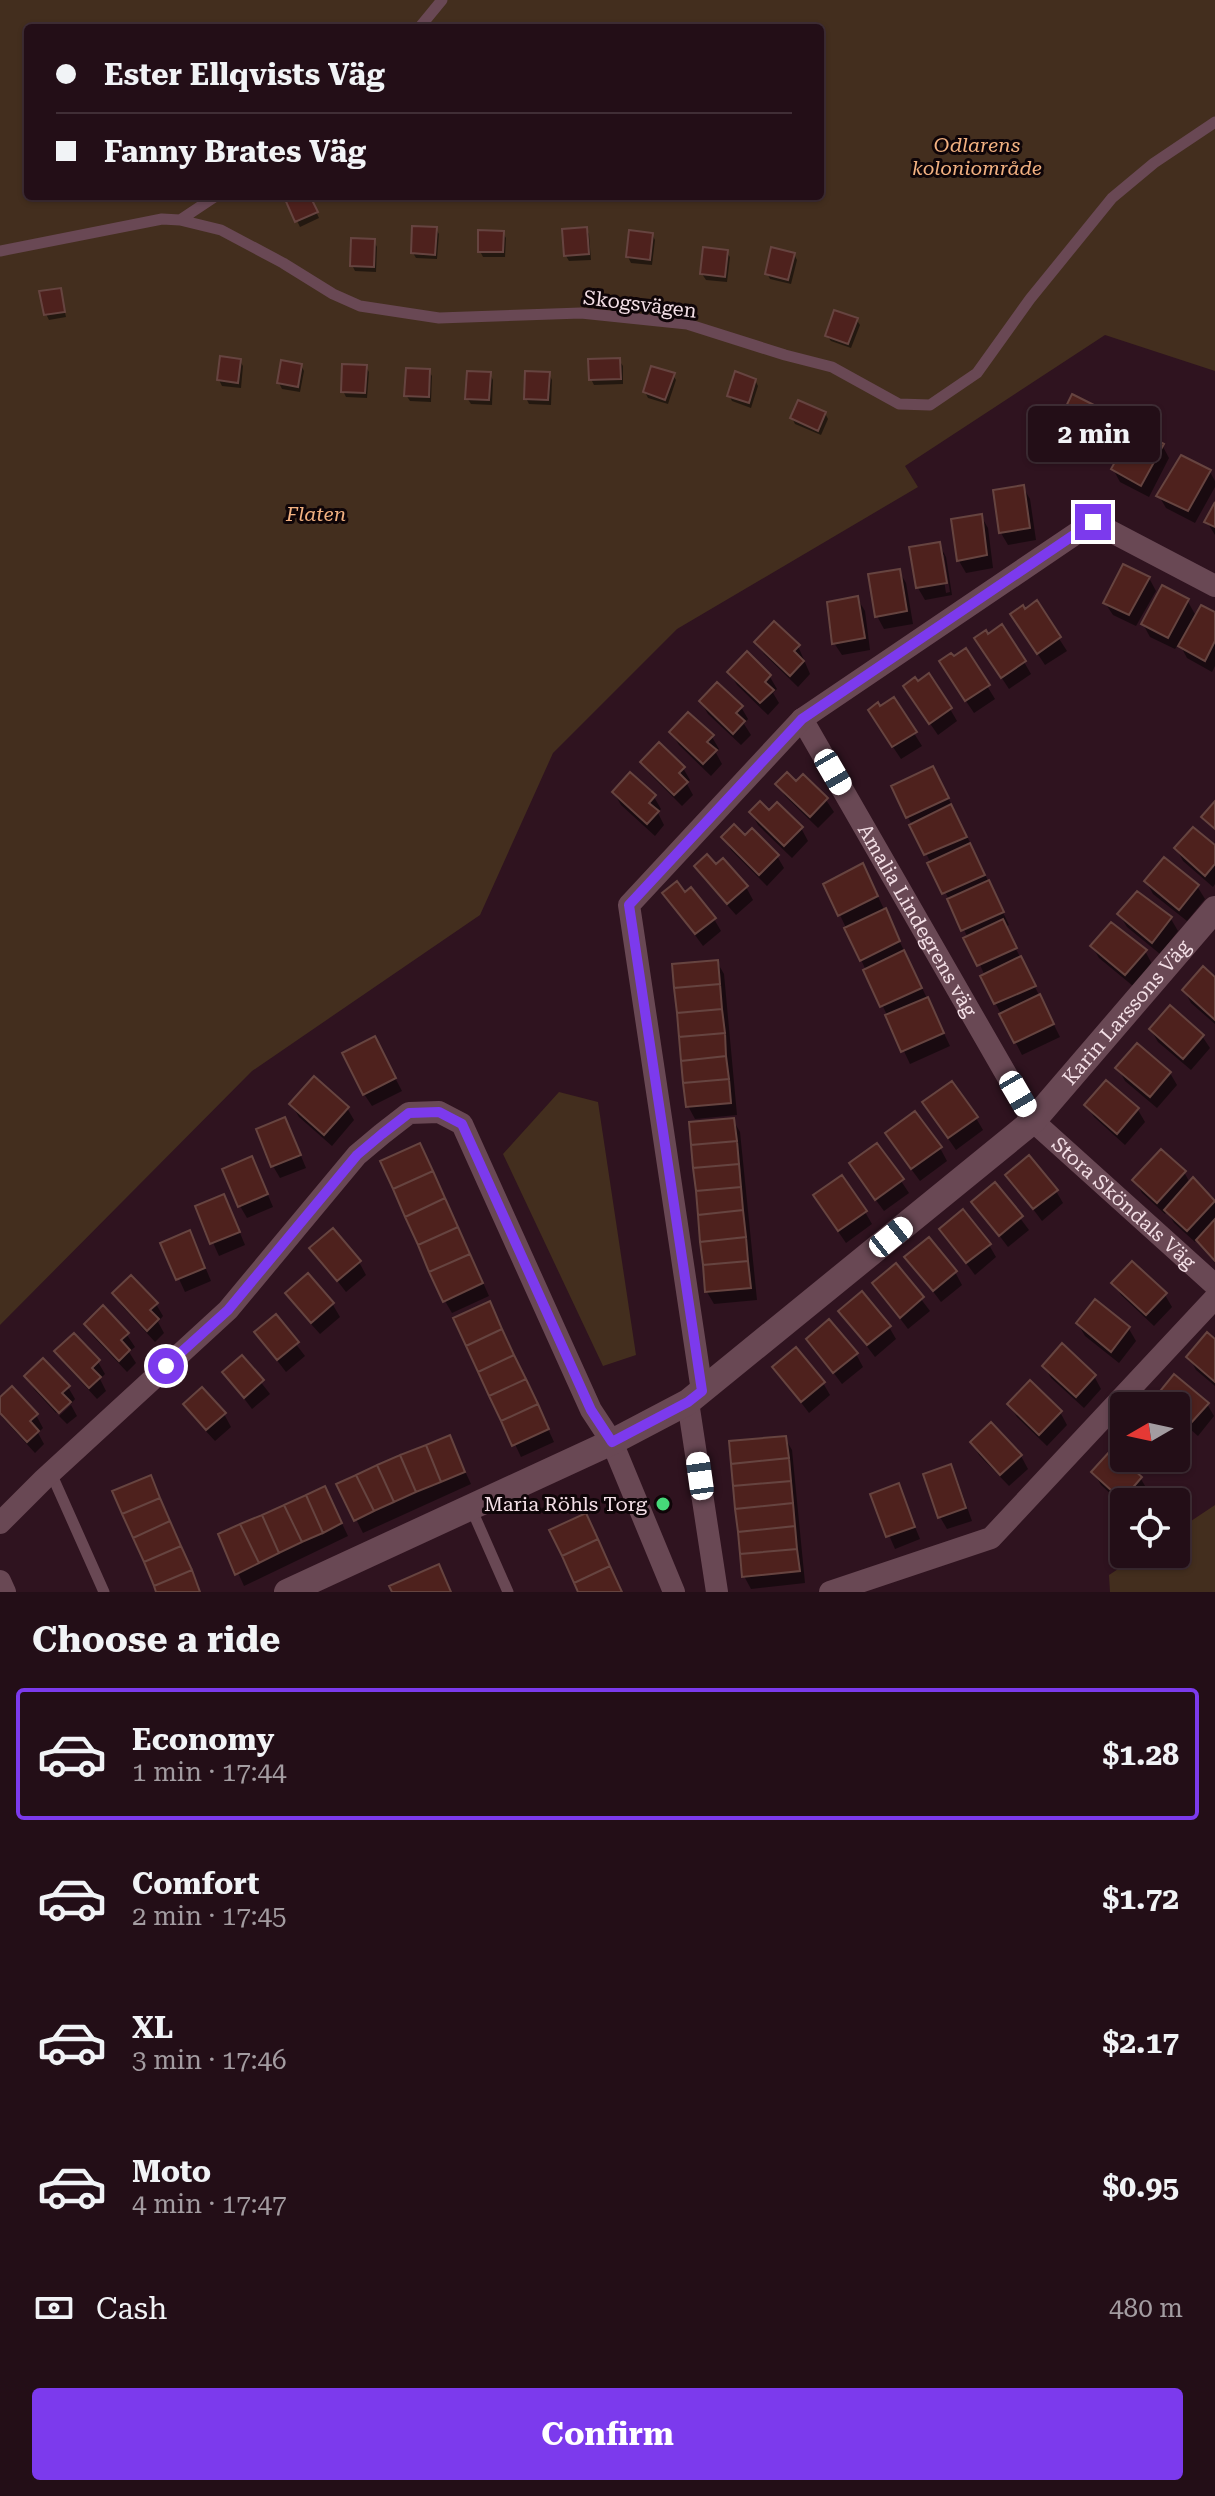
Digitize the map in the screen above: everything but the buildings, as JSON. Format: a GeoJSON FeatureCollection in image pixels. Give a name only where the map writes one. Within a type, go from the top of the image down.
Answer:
{"type":"FeatureCollection","features":[{"type":"Feature","properties":{"kind":"street"},"geometry":{"type":"LineString","coordinates":[[717,1592],[695,1396],[629,905],[802,719],[1093,522],[1215,586]]}},
{"type":"Feature","properties":{"kind":"street","name":"Amalia Lindegrens väg"},"geometry":{"type":"LineString","coordinates":[[802,719],[1033,1121]]}},
{"type":"Feature","properties":{"kind":"street","name":"Karin Larssons Väg"},"geometry":{"type":"LineString","coordinates":[[287,1592],[324,1584],[470,1507],[612,1442],[695,1396],[1033,1121],[1212,915]]}},
{"type":"Feature","properties":{"kind":"street"},"geometry":{"type":"LineString","coordinates":[[0,1523],[50,1472],[228,1310],[357,1155],[409,1113],[439,1112],[462,1124],[591,1410],[612,1442],[674,1592]]}},
{"type":"Feature","properties":{"kind":"street","name":"Stora Sköndals Väg"},"geometry":{"type":"LineString","coordinates":[[1033,1121],[1215,1285]]}},
{"type":"Feature","properties":{"kind":"street"},"geometry":{"type":"LineString","coordinates":[[830,1592],[991,1538],[1215,1298]]}},
{"type":"Feature","properties":{"kind":"street"},"geometry":{"type":"LineString","coordinates":[[0,1581],[5,1592]]}},
{"type":"Feature","properties":{"kind":"lane"},"geometry":{"type":"LineString","coordinates":[[422,24],[442,0]]}},
{"type":"Feature","properties":{"kind":"lane","name":"Skogsvägen"},"geometry":{"type":"LineString","coordinates":[[0,251],[162,219],[180,220],[221,230],[333,294],[360,306],[439,318],[581,313],[687,324],[832,367],[899,404],[930,405],[977,373],[1030,299],[1112,198],[1154,163],[1214,123]]}},
{"type":"Feature","properties":{"kind":"lane"},"geometry":{"type":"LineString","coordinates":[[180,220],[210,200]]}},
{"type":"Feature","properties":{"kind":"lane"},"geometry":{"type":"LineString","coordinates":[[50,1472],[104,1592]]}},
{"type":"Feature","properties":{"kind":"lane"},"geometry":{"type":"LineString","coordinates":[[470,1507],[508,1592]]}},
{"type":"Feature","properties":{"kind":"green space","name":"Flaten"},"geometry":{"type":"Polygon","coordinates":[[[0,0],[1215,0],[1215,371],[1105,335],[905,466],[918,487],[677,629],[553,753],[480,915],[252,1071],[0,1325],[0,0]]]}},
{"type":"Feature","properties":{"kind":"green space"},"geometry":{"type":"Polygon","coordinates":[[[559,1092],[598,1102],[636,1355],[603,1366],[503,1154],[559,1092]]]}},
{"type":"Feature","properties":{"kind":"green space"},"geometry":{"type":"Polygon","coordinates":[[[1215,1505],[1215,1592],[1110,1592],[1109,1575],[1120,1568],[1190,1568],[1190,1522],[1215,1505]]]}},
{"type":"Feature","properties":{"kind":"place","name":"Maria Röhls Torg"},"geometry":{"type":"Point","coordinates":[663,1504]}},
{"type":"Feature","properties":{"kind":"route"},"geometry":{"type":"LineString","coordinates":[[166,1366],[228,1310],[357,1155],[409,1113],[439,1112],[462,1124],[591,1410],[612,1442],[688,1402],[702,1391],[629,905],[802,719],[1093,522]]}},
{"type":"Feature","properties":{"kind":"park label","name":"Odlarens koloniområde"},"geometry":{"type":"Point","coordinates":[977,156]}}]}
